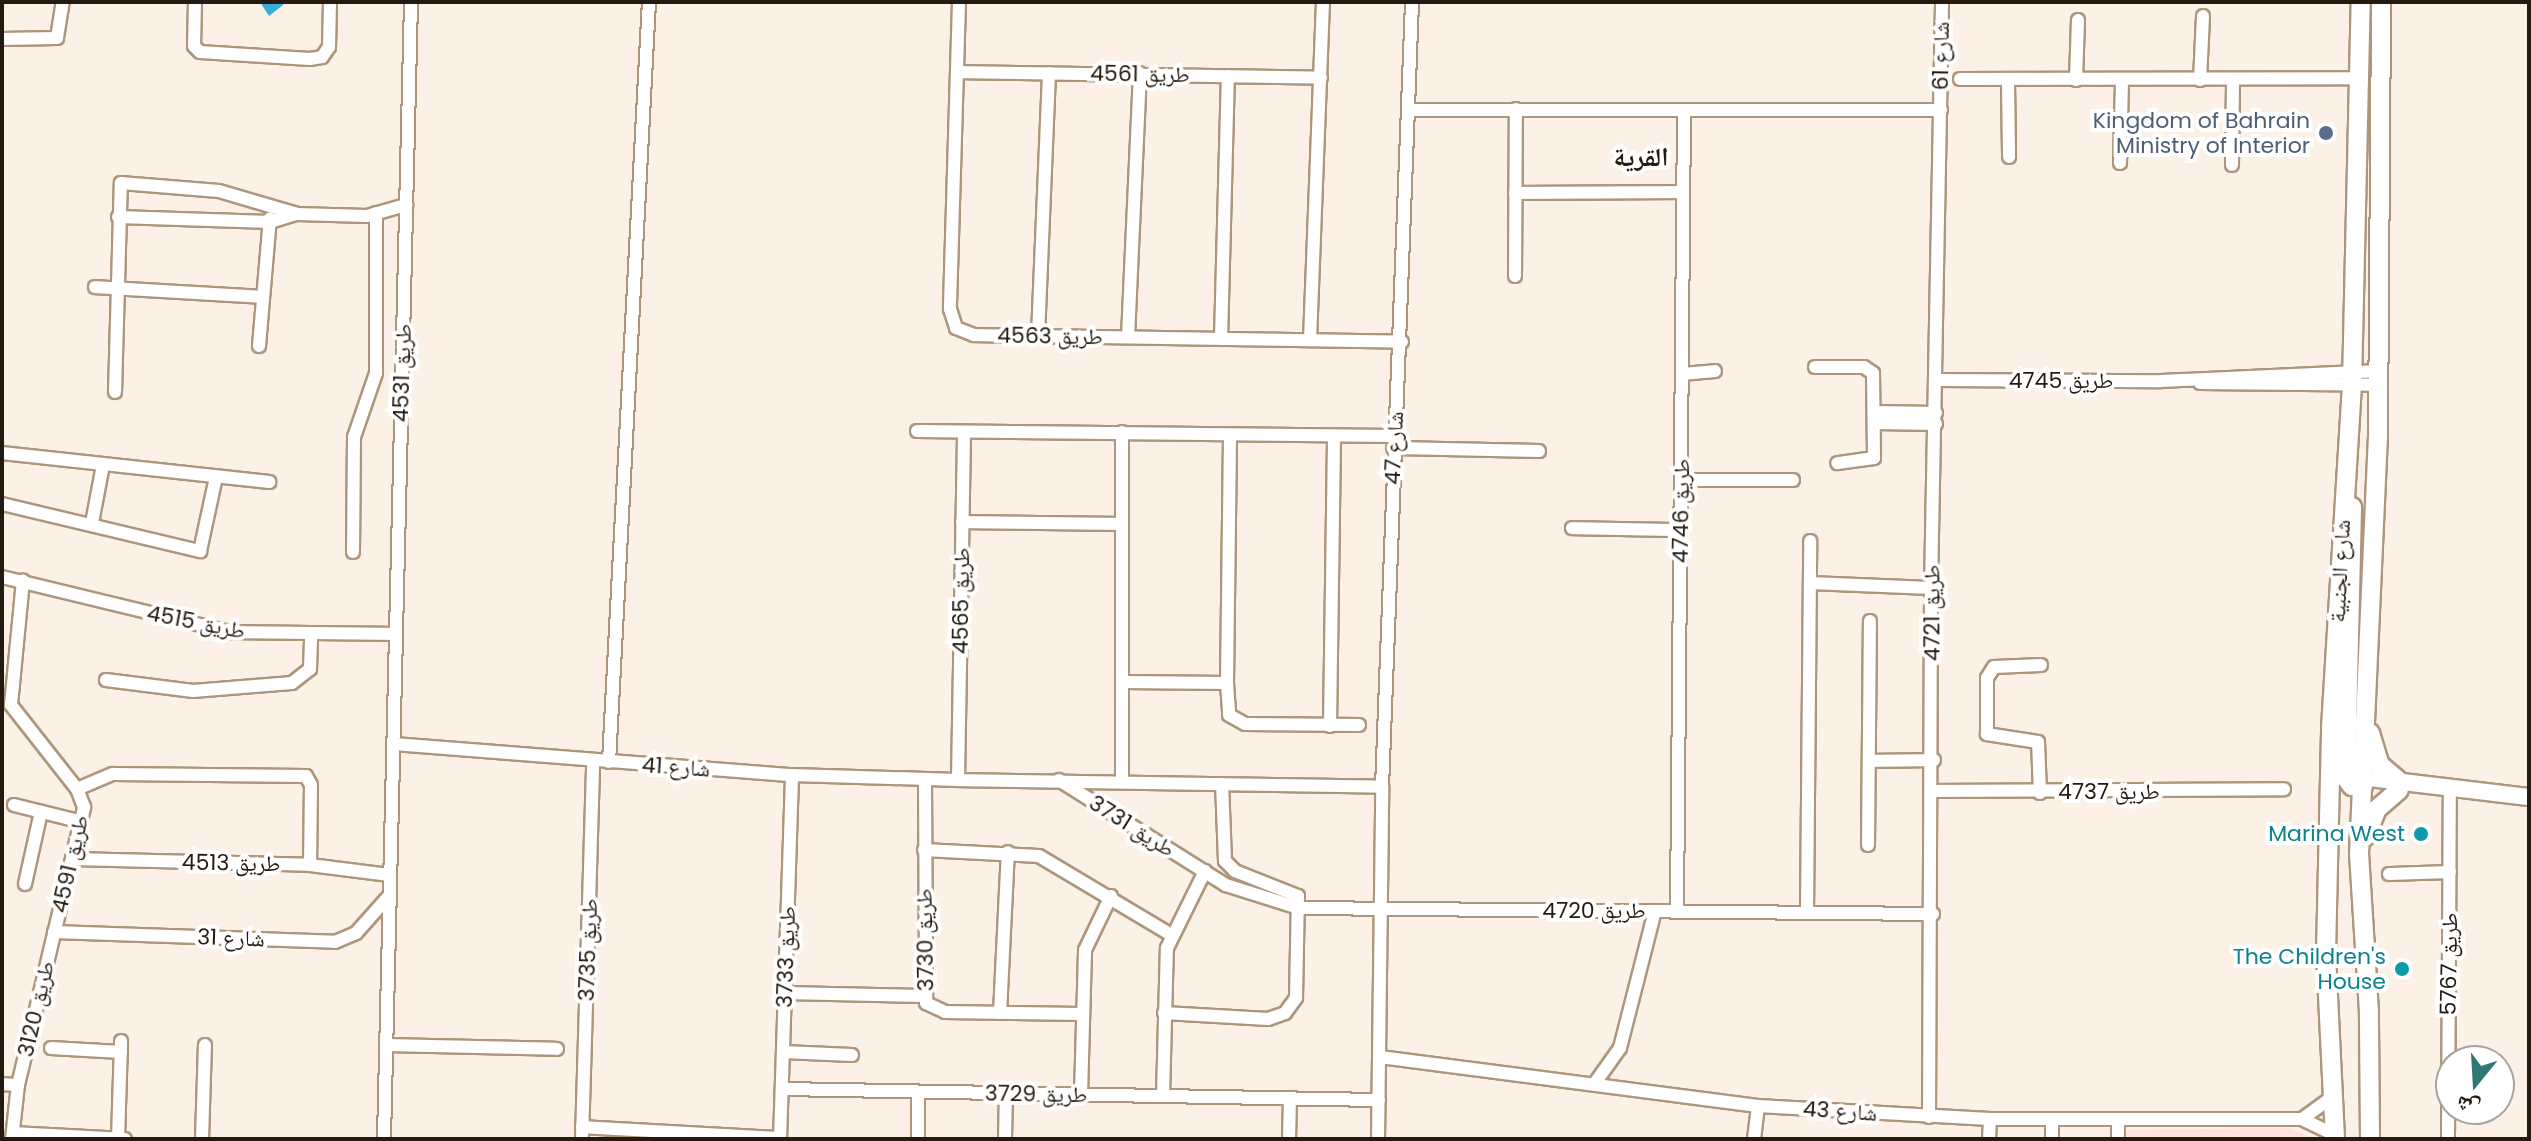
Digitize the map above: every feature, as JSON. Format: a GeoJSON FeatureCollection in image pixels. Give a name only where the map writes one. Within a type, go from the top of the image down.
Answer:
{"type":"FeatureCollection","features":[{"type":"Feature","properties":{"kind":"main road","name":"شارع الجنبية"},"geometry":{"type":"LineString","coordinates":[[2328,1135],[2334,1096],[2326,953],[2330,804],[2353,379],[2361,2]]}},
{"type":"Feature","properties":{"kind":"main road","name":"شارع الجنبية"},"geometry":{"type":"LineString","coordinates":[[2370,1139],[2369,1012],[2357,780],[2366,721],[2379,378],[2381,2]]}},
{"type":"Feature","properties":{"kind":"main road"},"geometry":{"type":"LineString","coordinates":[[2345,483],[2355,542],[2357,780]]}},
{"type":"Feature","properties":{"kind":"main road"},"geometry":{"type":"LineString","coordinates":[[2359,854],[2377,809],[2398,785],[2380,765],[2366,721]]}},
{"type":"Feature","properties":{"kind":"street"},"geometry":{"type":"LineString","coordinates":[[2,39],[57,38],[63,2]]}},
{"type":"Feature","properties":{"kind":"street"},"geometry":{"type":"LineString","coordinates":[[195,2],[194,46],[200,52],[310,59],[322,57],[329,47],[330,2]]}},
{"type":"Feature","properties":{"kind":"street","name":"طريق 4531"},"geometry":{"type":"LineString","coordinates":[[394,744],[411,2]]}},
{"type":"Feature","properties":{"kind":"street"},"geometry":{"type":"LineString","coordinates":[[609,762],[649,2]]}},
{"type":"Feature","properties":{"kind":"street","name":"طريق 4563"},"geometry":{"type":"LineString","coordinates":[[959,2],[951,319],[964,333],[1402,342]]}},
{"type":"Feature","properties":{"kind":"street"},"geometry":{"type":"LineString","coordinates":[[1310,340],[1323,2]]}},
{"type":"Feature","properties":{"kind":"street","name":"شارع 47"},"geometry":{"type":"LineString","coordinates":[[1382,787],[1393,442],[1402,342],[1412,2]]}},
{"type":"Feature","properties":{"kind":"street","name":"شارع 61"},"geometry":{"type":"LineString","coordinates":[[1941,110],[1942,2]]}},
{"type":"Feature","properties":{"kind":"street"},"geometry":{"type":"LineString","coordinates":[[2200,80],[2203,16]]}},
{"type":"Feature","properties":{"kind":"street"},"geometry":{"type":"LineString","coordinates":[[2076,80],[2078,20]]}},
{"type":"Feature","properties":{"kind":"street","name":"طريق 4561"},"geometry":{"type":"LineString","coordinates":[[959,72],[1321,78]]}},
{"type":"Feature","properties":{"kind":"street"},"geometry":{"type":"LineString","coordinates":[[1038,336],[1049,73]]}},
{"type":"Feature","properties":{"kind":"street"},"geometry":{"type":"LineString","coordinates":[[1128,337],[1140,73]]}},
{"type":"Feature","properties":{"kind":"street"},"geometry":{"type":"LineString","coordinates":[[1221,339],[1228,76]]}},
{"type":"Feature","properties":{"kind":"street"},"geometry":{"type":"LineString","coordinates":[[1960,79],[2122,81],[2361,78]]}},
{"type":"Feature","properties":{"kind":"street"},"geometry":{"type":"LineString","coordinates":[[2232,165],[2233,80]]}},
{"type":"Feature","properties":{"kind":"street"},"geometry":{"type":"LineString","coordinates":[[2008,81],[2009,157]]}},
{"type":"Feature","properties":{"kind":"street"},"geometry":{"type":"LineString","coordinates":[[2120,163],[2122,81]]}},
{"type":"Feature","properties":{"kind":"street"},"geometry":{"type":"LineString","coordinates":[[1515,276],[1516,109]]}},
{"type":"Feature","properties":{"kind":"street"},"geometry":{"type":"LineString","coordinates":[[1409,110],[1941,110]]}},
{"type":"Feature","properties":{"kind":"street","name":"طريق 4721"},"geometry":{"type":"LineString","coordinates":[[1929,1117],[1934,791],[1931,588],[1938,380],[1941,110]]}},
{"type":"Feature","properties":{"kind":"street","name":"طريق 4746"},"geometry":{"type":"LineString","coordinates":[[1677,911],[1684,111]]}},
{"type":"Feature","properties":{"kind":"street"},"geometry":{"type":"LineString","coordinates":[[115,392],[119,186],[125,182],[219,191],[271,203],[297,214]]}},
{"type":"Feature","properties":{"kind":"street"},"geometry":{"type":"LineString","coordinates":[[1515,193],[1683,192]]}},
{"type":"Feature","properties":{"kind":"street"},"geometry":{"type":"LineString","coordinates":[[259,346],[271,203]]}},
{"type":"Feature","properties":{"kind":"street"},"geometry":{"type":"LineString","coordinates":[[118,217],[270,222],[297,214],[376,213],[406,205]]}},
{"type":"Feature","properties":{"kind":"street"},"geometry":{"type":"LineString","coordinates":[[353,552],[354,437],[376,373],[376,213]]}},
{"type":"Feature","properties":{"kind":"street"},"geometry":{"type":"LineString","coordinates":[[95,287],[263,297]]}},
{"type":"Feature","properties":{"kind":"street"},"geometry":{"type":"LineString","coordinates":[[1815,367],[1871,369],[1875,418],[1872,461],[1837,463]]}},
{"type":"Feature","properties":{"kind":"street"},"geometry":{"type":"LineString","coordinates":[[1682,374],[1715,371]]}},
{"type":"Feature","properties":{"kind":"street","name":"طريق 4745"},"geometry":{"type":"LineString","coordinates":[[1938,380],[2379,378]]}},
{"type":"Feature","properties":{"kind":"street"},"geometry":{"type":"LineString","coordinates":[[1875,418],[1936,419]]}},
{"type":"Feature","properties":{"kind":"street"},"geometry":{"type":"LineString","coordinates":[[917,431],[1334,436],[1539,451]]}},
{"type":"Feature","properties":{"kind":"street","name":"طريق 4565"},"geometry":{"type":"LineString","coordinates":[[958,775],[964,432]]}},
{"type":"Feature","properties":{"kind":"street"},"geometry":{"type":"LineString","coordinates":[[1122,432],[1118,524],[1123,682],[1122,782]]}},
{"type":"Feature","properties":{"kind":"street"},"geometry":{"type":"LineString","coordinates":[[1230,435],[1228,709],[1234,721],[1359,725]]}},
{"type":"Feature","properties":{"kind":"street"},"geometry":{"type":"LineString","coordinates":[[1330,726],[1334,436]]}},
{"type":"Feature","properties":{"kind":"street"},"geometry":{"type":"LineString","coordinates":[[2,453],[269,482]]}},
{"type":"Feature","properties":{"kind":"street"},"geometry":{"type":"LineString","coordinates":[[92,523],[103,465]]}},
{"type":"Feature","properties":{"kind":"street"},"geometry":{"type":"LineString","coordinates":[[2,504],[200,551],[216,477]]}},
{"type":"Feature","properties":{"kind":"street"},"geometry":{"type":"LineString","coordinates":[[1681,480],[1793,480]]}},
{"type":"Feature","properties":{"kind":"street"},"geometry":{"type":"LineString","coordinates":[[962,522],[1118,524]]}},
{"type":"Feature","properties":{"kind":"street"},"geometry":{"type":"LineString","coordinates":[[1572,528],[1680,530]]}},
{"type":"Feature","properties":{"kind":"street"},"geometry":{"type":"LineString","coordinates":[[1807,913],[1810,541]]}},
{"type":"Feature","properties":{"kind":"street","name":"طريق 4515"},"geometry":{"type":"LineString","coordinates":[[2,577],[218,630],[395,634]]}},
{"type":"Feature","properties":{"kind":"street","name":"طريق 4591"},"geometry":{"type":"LineString","coordinates":[[23,581],[11,705],[77,789],[84,807],[54,932]]}},
{"type":"Feature","properties":{"kind":"street"},"geometry":{"type":"LineString","coordinates":[[1810,583],[1931,588]]}},
{"type":"Feature","properties":{"kind":"street"},"geometry":{"type":"LineString","coordinates":[[1868,845],[1870,621]]}},
{"type":"Feature","properties":{"kind":"street"},"geometry":{"type":"LineString","coordinates":[[106,680],[193,691],[292,683],[310,669],[311,634]]}},
{"type":"Feature","properties":{"kind":"street"},"geometry":{"type":"LineString","coordinates":[[2040,793],[2038,742],[1987,734],[1987,678],[1994,667],[2041,665]]}},
{"type":"Feature","properties":{"kind":"street"},"geometry":{"type":"LineString","coordinates":[[1123,682],[1227,683]]}},
{"type":"Feature","properties":{"kind":"street"},"geometry":{"type":"LineString","coordinates":[[384,1139],[394,744]]}},
{"type":"Feature","properties":{"kind":"street","name":"شارع 41"},"geometry":{"type":"LineString","coordinates":[[394,744],[792,775],[925,781],[958,775],[1382,787]]}},
{"type":"Feature","properties":{"kind":"street","name":"طريق 3735"},"geometry":{"type":"LineString","coordinates":[[582,1133],[593,760]]}},
{"type":"Feature","properties":{"kind":"street"},"geometry":{"type":"LineString","coordinates":[[1869,761],[1934,760]]}},
{"type":"Feature","properties":{"kind":"street"},"geometry":{"type":"LineString","coordinates":[[77,789],[113,774],[306,776],[311,785],[310,865]]}},
{"type":"Feature","properties":{"kind":"street","name":"طريق 3733"},"geometry":{"type":"LineString","coordinates":[[780,1138],[792,775]]}},
{"type":"Feature","properties":{"kind":"street","name":"طريق 3731"},"geometry":{"type":"LineString","coordinates":[[1059,780],[1249,896],[1299,908],[1381,911]]}},
{"type":"Feature","properties":{"kind":"street"},"geometry":{"type":"LineString","coordinates":[[2330,804],[2336,786],[2357,780],[2529,797]]}},
{"type":"Feature","properties":{"kind":"street","name":"طريق 3730"},"geometry":{"type":"LineString","coordinates":[[925,781],[923,996],[938,1011],[1081,1014]]}},
{"type":"Feature","properties":{"kind":"street"},"geometry":{"type":"LineString","coordinates":[[1164,1013],[1268,1019],[1285,1013],[1296,998],[1299,908],[1292,890],[1241,874],[1225,861],[1222,784]]}},
{"type":"Feature","properties":{"kind":"street"},"geometry":{"type":"LineString","coordinates":[[1378,1139],[1382,787]]}},
{"type":"Feature","properties":{"kind":"street","name":"طريق 4737"},"geometry":{"type":"LineString","coordinates":[[1934,791],[2040,793],[2284,789]]}},
{"type":"Feature","properties":{"kind":"street","name":"طريق 5767"},"geometry":{"type":"LineString","coordinates":[[2448,1139],[2450,789]]}},
{"type":"Feature","properties":{"kind":"street"},"geometry":{"type":"LineString","coordinates":[[14,805],[82,822]]}},
{"type":"Feature","properties":{"kind":"street"},"geometry":{"type":"LineString","coordinates":[[25,884],[41,812]]}},
{"type":"Feature","properties":{"kind":"street"},"geometry":{"type":"LineString","coordinates":[[924,850],[1008,852],[1053,861],[1170,934]]}},
{"type":"Feature","properties":{"kind":"street"},"geometry":{"type":"LineString","coordinates":[[1000,1013],[1008,852]]}},
{"type":"Feature","properties":{"kind":"street","name":"طريق 4513"},"geometry":{"type":"LineString","coordinates":[[72,859],[310,865],[389,875]]}},
{"type":"Feature","properties":{"kind":"street"},"geometry":{"type":"LineString","coordinates":[[1163,1096],[1164,1013],[1170,934],[1205,871]]}},
{"type":"Feature","properties":{"kind":"street"},"geometry":{"type":"LineString","coordinates":[[2389,874],[2450,872]]}},
{"type":"Feature","properties":{"kind":"street","name":"شارع 31"},"geometry":{"type":"LineString","coordinates":[[54,932],[335,942],[356,933],[389,896]]}},
{"type":"Feature","properties":{"kind":"street"},"geometry":{"type":"LineString","coordinates":[[1081,1095],[1085,950],[1111,896]]}},
{"type":"Feature","properties":{"kind":"street","name":"طريق 4720"},"geometry":{"type":"LineString","coordinates":[[1381,911],[1933,914]]}},
{"type":"Feature","properties":{"kind":"street"},"geometry":{"type":"LineString","coordinates":[[1595,1083],[1620,1048],[1655,911]]}},
{"type":"Feature","properties":{"kind":"street","name":"طريق 3120"},"geometry":{"type":"LineString","coordinates":[[13,1136],[18,1085],[54,932]]}},
{"type":"Feature","properties":{"kind":"street"},"geometry":{"type":"LineString","coordinates":[[785,993],[923,996]]}},
{"type":"Feature","properties":{"kind":"street"},"geometry":{"type":"LineString","coordinates":[[202,1139],[205,1045]]}},
{"type":"Feature","properties":{"kind":"street"},"geometry":{"type":"LineString","coordinates":[[386,1045],[557,1049]]}},
{"type":"Feature","properties":{"kind":"street"},"geometry":{"type":"LineString","coordinates":[[51,1048],[121,1047],[118,1139]]}},
{"type":"Feature","properties":{"kind":"street"},"geometry":{"type":"LineString","coordinates":[[783,1052],[852,1055]]}},
{"type":"Feature","properties":{"kind":"street","name":"شارع 43"},"geometry":{"type":"LineString","coordinates":[[1380,1057],[1758,1106],[1990,1119],[2302,1119],[2328,1135]]}},
{"type":"Feature","properties":{"kind":"street","name":"طريق 3120"},"geometry":{"type":"LineString","coordinates":[[2,1084],[18,1085]]}},
{"type":"Feature","properties":{"kind":"street","name":"طريق 3729"},"geometry":{"type":"LineString","coordinates":[[782,1089],[1379,1100]]}},
{"type":"Feature","properties":{"kind":"street"},"geometry":{"type":"LineString","coordinates":[[918,1092],[918,1139]]}},
{"type":"Feature","properties":{"kind":"street"},"geometry":{"type":"LineString","coordinates":[[1005,1139],[1006,1093]]}},
{"type":"Feature","properties":{"kind":"street"},"geometry":{"type":"LineString","coordinates":[[2302,1119],[2334,1096]]}},
{"type":"Feature","properties":{"kind":"street"},"geometry":{"type":"LineString","coordinates":[[1289,1139],[1290,1098]]}},
{"type":"Feature","properties":{"kind":"street"},"geometry":{"type":"LineString","coordinates":[[1754,1139],[1758,1106]]}},
{"type":"Feature","properties":{"kind":"street"},"geometry":{"type":"LineString","coordinates":[[1989,1139],[1990,1119]]}},
{"type":"Feature","properties":{"kind":"street"},"geometry":{"type":"LineString","coordinates":[[2052,1120],[2052,1139]]}},
{"type":"Feature","properties":{"kind":"street"},"geometry":{"type":"LineString","coordinates":[[2118,1120],[2118,1139]]}},
{"type":"Feature","properties":{"kind":"street"},"geometry":{"type":"LineString","coordinates":[[582,1133],[780,1138]]}},
{"type":"Feature","properties":{"kind":"street"},"geometry":{"type":"LineString","coordinates":[[13,1136],[125,1139]]}},
{"type":"Feature","properties":{"kind":"shaded area"},"geometry":{"type":"Polygon","coordinates":[[[2289,1128],[2314,1139],[2122,1139],[2122,1130],[2289,1128]]]}},
{"type":"Feature","properties":{"kind":"water"},"geometry":{"type":"Polygon","coordinates":[[[260,2],[283,2],[283,5],[269,16],[260,2]]]}},
{"type":"Feature","properties":{"kind":"place","name":"Kingdom of Bahrain Ministry of Interior"},"geometry":{"type":"Point","coordinates":[2326,133]}},
{"type":"Feature","properties":{"kind":"place","name":"Marina West"},"geometry":{"type":"Point","coordinates":[2421,834]}},
{"type":"Feature","properties":{"kind":"place","name":"The Children's House"},"geometry":{"type":"Point","coordinates":[2402,969]}},
{"type":"Feature","properties":{"kind":"district","name":"القرية"},"geometry":{"type":"Point","coordinates":[1641,158]}}]}
